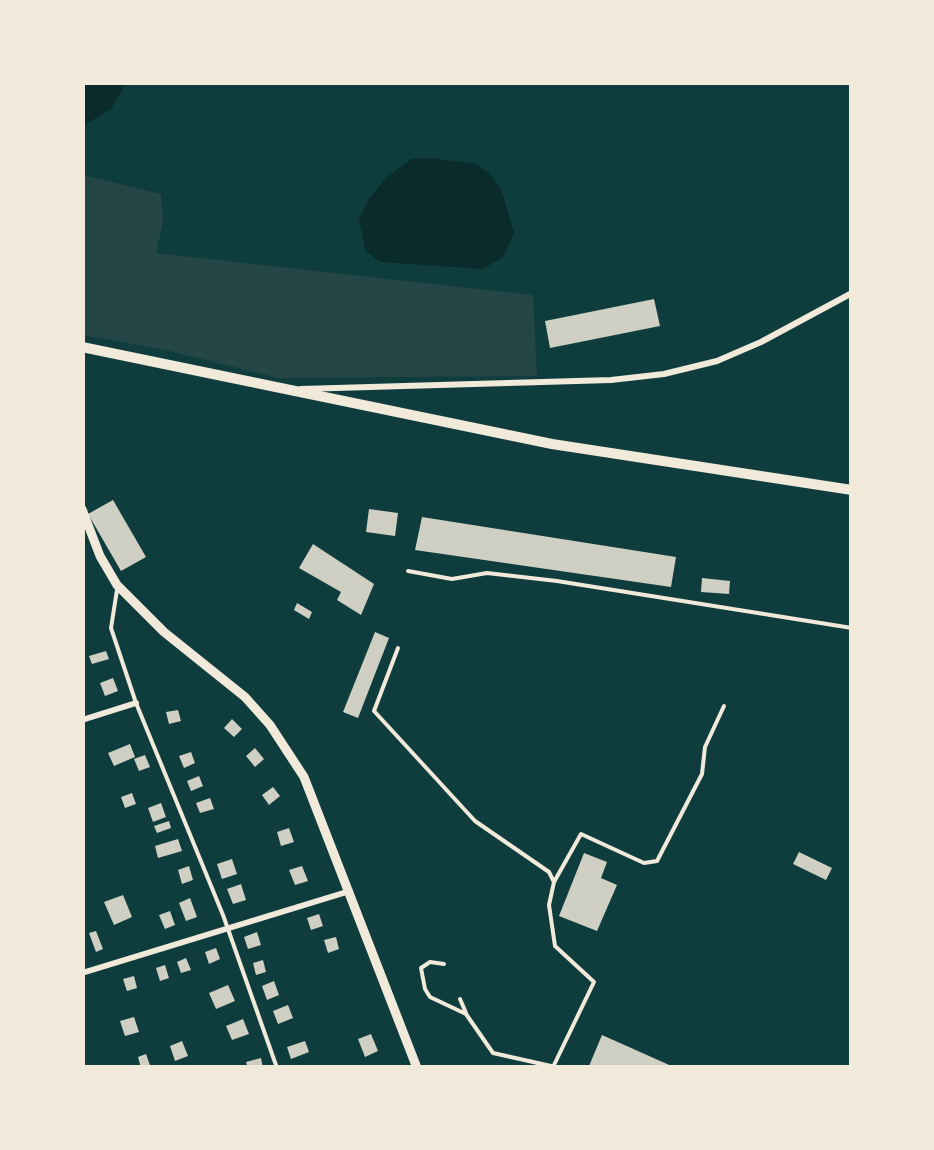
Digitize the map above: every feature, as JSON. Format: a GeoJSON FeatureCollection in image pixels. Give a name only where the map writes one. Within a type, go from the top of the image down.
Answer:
{"type":"FeatureCollection","features":[{"type":"Feature","properties":{"kind":"main road"},"geometry":{"type":"LineString","coordinates":[[82,347],[552,444],[852,490]]}},
{"type":"Feature","properties":{"kind":"street"},"geometry":{"type":"LineString","coordinates":[[294,389],[611,380],[664,374],[717,361],[852,293]]}},
{"type":"Feature","properties":{"kind":"street"},"geometry":{"type":"LineString","coordinates":[[82,508],[100,556],[117,585],[164,632],[245,698],[270,725],[304,777],[417,1068]]}},
{"type":"Feature","properties":{"kind":"street"},"geometry":{"type":"LineString","coordinates":[[82,720],[136,702]]}},
{"type":"Feature","properties":{"kind":"street"},"geometry":{"type":"LineString","coordinates":[[82,973],[351,890]]}},
{"type":"Feature","properties":{"kind":"lane"},"geometry":{"type":"LineString","coordinates":[[408,571],[452,578],[487,573],[557,580],[852,628]]}},
{"type":"Feature","properties":{"kind":"lane"},"geometry":{"type":"LineString","coordinates":[[117,585],[111,628],[136,702],[223,915],[225,930],[277,1068]]}},
{"type":"Feature","properties":{"kind":"lane"},"geometry":{"type":"LineString","coordinates":[[398,648],[374,711],[465,812],[518,855],[549,872],[554,882]]}},
{"type":"Feature","properties":{"kind":"lane"},"geometry":{"type":"LineString","coordinates":[[460,999],[493,1053],[557,1066],[594,982],[554,946],[550,905],[554,882],[581,834],[644,863],[657,861],[702,774],[714,720],[724,706]]}},
{"type":"Feature","properties":{"kind":"lane"},"geometry":{"type":"LineString","coordinates":[[444,964],[430,962],[421,968],[425,989],[430,996],[466,1014]]}},
{"type":"Feature","properties":{"kind":"shaded area"},"geometry":{"type":"Polygon","coordinates":[[[82,83],[126,83],[111,109],[83,126],[82,83]]]}},
{"type":"Feature","properties":{"kind":"shaded area"},"geometry":{"type":"Polygon","coordinates":[[[412,159],[476,164],[490,174],[502,192],[514,233],[503,257],[483,269],[380,262],[365,250],[359,219],[368,200],[386,178],[412,159]]]}},
{"type":"Feature","properties":{"kind":"shaded area"},"geometry":{"type":"Polygon","coordinates":[[[83,175],[161,194],[163,222],[156,253],[533,295],[537,376],[278,378],[166,350],[83,335],[83,175]]]}},
{"type":"Feature","properties":{"kind":"building"},"geometry":{"type":"Polygon","coordinates":[[[654,299],[660,326],[550,348],[545,321],[654,299]]]}},
{"type":"Feature","properties":{"kind":"building"},"geometry":{"type":"Polygon","coordinates":[[[113,500],[146,557],[121,571],[88,514],[113,500]]]}},
{"type":"Feature","properties":{"kind":"building"},"geometry":{"type":"Polygon","coordinates":[[[369,509],[398,513],[395,536],[366,532],[369,509]]]}},
{"type":"Feature","properties":{"kind":"building"},"geometry":{"type":"Polygon","coordinates":[[[422,517],[676,557],[671,587],[415,550],[422,517]]]}},
{"type":"Feature","properties":{"kind":"building"},"geometry":{"type":"Polygon","coordinates":[[[313,544],[374,584],[361,615],[337,600],[341,592],[299,568],[313,544]]]}},
{"type":"Feature","properties":{"kind":"building"},"geometry":{"type":"Polygon","coordinates":[[[702,578],[730,581],[729,594],[701,592],[702,578]]]}},
{"type":"Feature","properties":{"kind":"building"},"geometry":{"type":"Polygon","coordinates":[[[297,603],[312,612],[309,619],[294,610],[297,603]]]}},
{"type":"Feature","properties":{"kind":"building"},"geometry":{"type":"Polygon","coordinates":[[[375,632],[389,638],[358,718],[343,712],[375,632]]]}},
{"type":"Feature","properties":{"kind":"building"},"geometry":{"type":"Polygon","coordinates":[[[106,651],[109,659],[92,664],[89,656],[106,651]]]}},
{"type":"Feature","properties":{"kind":"building"},"geometry":{"type":"Polygon","coordinates":[[[113,678],[118,691],[105,696],[100,683],[113,678]]]}},
{"type":"Feature","properties":{"kind":"building"},"geometry":{"type":"Polygon","coordinates":[[[178,710],[181,721],[169,724],[166,712],[178,710]]]}},
{"type":"Feature","properties":{"kind":"building"},"geometry":{"type":"Polygon","coordinates":[[[232,719],[242,729],[234,737],[224,728],[232,719]]]}},
{"type":"Feature","properties":{"kind":"building"},"geometry":{"type":"Polygon","coordinates":[[[130,744],[135,757],[114,766],[108,753],[130,744]]]}},
{"type":"Feature","properties":{"kind":"building"},"geometry":{"type":"Polygon","coordinates":[[[255,748],[264,759],[255,767],[246,756],[255,748]]]}},
{"type":"Feature","properties":{"kind":"building"},"geometry":{"type":"Polygon","coordinates":[[[191,752],[195,763],[184,768],[179,756],[191,752]]]}},
{"type":"Feature","properties":{"kind":"building"},"geometry":{"type":"Polygon","coordinates":[[[145,755],[150,767],[139,771],[134,759],[145,755]]]}},
{"type":"Feature","properties":{"kind":"building"},"geometry":{"type":"Polygon","coordinates":[[[199,776],[203,786],[191,791],[187,781],[199,776]]]}},
{"type":"Feature","properties":{"kind":"building"},"geometry":{"type":"Polygon","coordinates":[[[273,787],[280,796],[269,805],[262,795],[273,787]]]}},
{"type":"Feature","properties":{"kind":"building"},"geometry":{"type":"Polygon","coordinates":[[[132,793],[136,804],[125,808],[121,797],[132,793]]]}},
{"type":"Feature","properties":{"kind":"building"},"geometry":{"type":"Polygon","coordinates":[[[210,798],[214,809],[200,813],[196,803],[210,798]]]}},
{"type":"Feature","properties":{"kind":"building"},"geometry":{"type":"Polygon","coordinates":[[[161,803],[166,817],[153,822],[148,808],[161,803]]]}},
{"type":"Feature","properties":{"kind":"building"},"geometry":{"type":"Polygon","coordinates":[[[169,821],[171,828],[157,833],[154,826],[169,821]]]}},
{"type":"Feature","properties":{"kind":"building"},"geometry":{"type":"Polygon","coordinates":[[[289,828],[294,842],[281,846],[277,832],[289,828]]]}},
{"type":"Feature","properties":{"kind":"building"},"geometry":{"type":"Polygon","coordinates":[[[178,839],[182,851],[158,858],[155,846],[178,839]]]}},
{"type":"Feature","properties":{"kind":"building"},"geometry":{"type":"Polygon","coordinates":[[[799,852],[832,868],[826,880],[793,864],[799,852]]]}},
{"type":"Feature","properties":{"kind":"building"},"geometry":{"type":"Polygon","coordinates":[[[584,853],[607,862],[601,878],[617,885],[597,931],[559,916],[584,853]]]}},
{"type":"Feature","properties":{"kind":"building"},"geometry":{"type":"Polygon","coordinates":[[[232,859],[237,874],[222,879],[217,864],[232,859]]]}},
{"type":"Feature","properties":{"kind":"building"},"geometry":{"type":"Polygon","coordinates":[[[189,866],[193,880],[182,884],[178,870],[189,866]]]}},
{"type":"Feature","properties":{"kind":"building"},"geometry":{"type":"Polygon","coordinates":[[[302,866],[308,881],[295,885],[289,870],[302,866]]]}},
{"type":"Feature","properties":{"kind":"building"},"geometry":{"type":"Polygon","coordinates":[[[241,884],[246,900],[233,904],[227,889],[241,884]]]}},
{"type":"Feature","properties":{"kind":"building"},"geometry":{"type":"Polygon","coordinates":[[[123,895],[132,917],[114,925],[104,902],[123,895]]]}},
{"type":"Feature","properties":{"kind":"building"},"geometry":{"type":"Polygon","coordinates":[[[190,898],[197,917],[186,921],[179,903],[190,898]]]}},
{"type":"Feature","properties":{"kind":"building"},"geometry":{"type":"Polygon","coordinates":[[[170,911],[175,925],[165,929],[159,915],[170,911]]]}},
{"type":"Feature","properties":{"kind":"building"},"geometry":{"type":"Polygon","coordinates":[[[319,914],[323,926],[311,930],[307,918],[319,914]]]}},
{"type":"Feature","properties":{"kind":"building"},"geometry":{"type":"Polygon","coordinates":[[[96,931],[103,949],[96,952],[89,933],[96,931]]]}},
{"type":"Feature","properties":{"kind":"building"},"geometry":{"type":"Polygon","coordinates":[[[257,932],[261,945],[248,949],[244,937],[257,932]]]}},
{"type":"Feature","properties":{"kind":"building"},"geometry":{"type":"Polygon","coordinates":[[[336,937],[339,949],[328,953],[324,940],[336,937]]]}},
{"type":"Feature","properties":{"kind":"building"},"geometry":{"type":"Polygon","coordinates":[[[216,948],[220,959],[209,964],[205,952],[216,948]]]}},
{"type":"Feature","properties":{"kind":"building"},"geometry":{"type":"Polygon","coordinates":[[[186,958],[191,970],[181,973],[177,962],[186,958]]]}},
{"type":"Feature","properties":{"kind":"building"},"geometry":{"type":"Polygon","coordinates":[[[263,960],[266,972],[256,975],[253,963],[263,960]]]}},
{"type":"Feature","properties":{"kind":"building"},"geometry":{"type":"Polygon","coordinates":[[[165,965],[169,978],[160,981],[156,968],[165,965]]]}},
{"type":"Feature","properties":{"kind":"building"},"geometry":{"type":"Polygon","coordinates":[[[134,976],[137,988],[127,991],[123,979],[134,976]]]}},
{"type":"Feature","properties":{"kind":"building"},"geometry":{"type":"Polygon","coordinates":[[[274,981],[279,995],[267,1000],[262,986],[274,981]]]}},
{"type":"Feature","properties":{"kind":"building"},"geometry":{"type":"Polygon","coordinates":[[[228,985],[235,1001],[216,1009],[209,993],[228,985]]]}},
{"type":"Feature","properties":{"kind":"building"},"geometry":{"type":"Polygon","coordinates":[[[288,1005],[293,1018],[278,1024],[273,1011],[288,1005]]]}},
{"type":"Feature","properties":{"kind":"building"},"geometry":{"type":"Polygon","coordinates":[[[134,1017],[139,1032],[125,1036],[120,1021],[134,1017]]]}},
{"type":"Feature","properties":{"kind":"building"},"geometry":{"type":"Polygon","coordinates":[[[243,1019],[249,1034],[232,1040],[226,1026],[243,1019]]]}},
{"type":"Feature","properties":{"kind":"building"},"geometry":{"type":"Polygon","coordinates":[[[371,1034],[378,1051],[365,1057],[358,1039],[371,1034]]]}},
{"type":"Feature","properties":{"kind":"building"},"geometry":{"type":"Polygon","coordinates":[[[602,1035],[676,1068],[589,1066],[602,1035]]]}},
{"type":"Feature","properties":{"kind":"building"},"geometry":{"type":"Polygon","coordinates":[[[182,1041],[188,1056],[175,1061],[170,1046],[182,1041]]]}},
{"type":"Feature","properties":{"kind":"building"},"geometry":{"type":"Polygon","coordinates":[[[305,1041],[309,1052],[291,1059],[287,1047],[305,1041]]]}},
{"type":"Feature","properties":{"kind":"building"},"geometry":{"type":"Polygon","coordinates":[[[146,1054],[151,1068],[141,1068],[138,1057],[146,1054]]]}},
{"type":"Feature","properties":{"kind":"building"},"geometry":{"type":"Polygon","coordinates":[[[261,1058],[263,1068],[248,1068],[246,1062],[261,1058]]]}}]}
